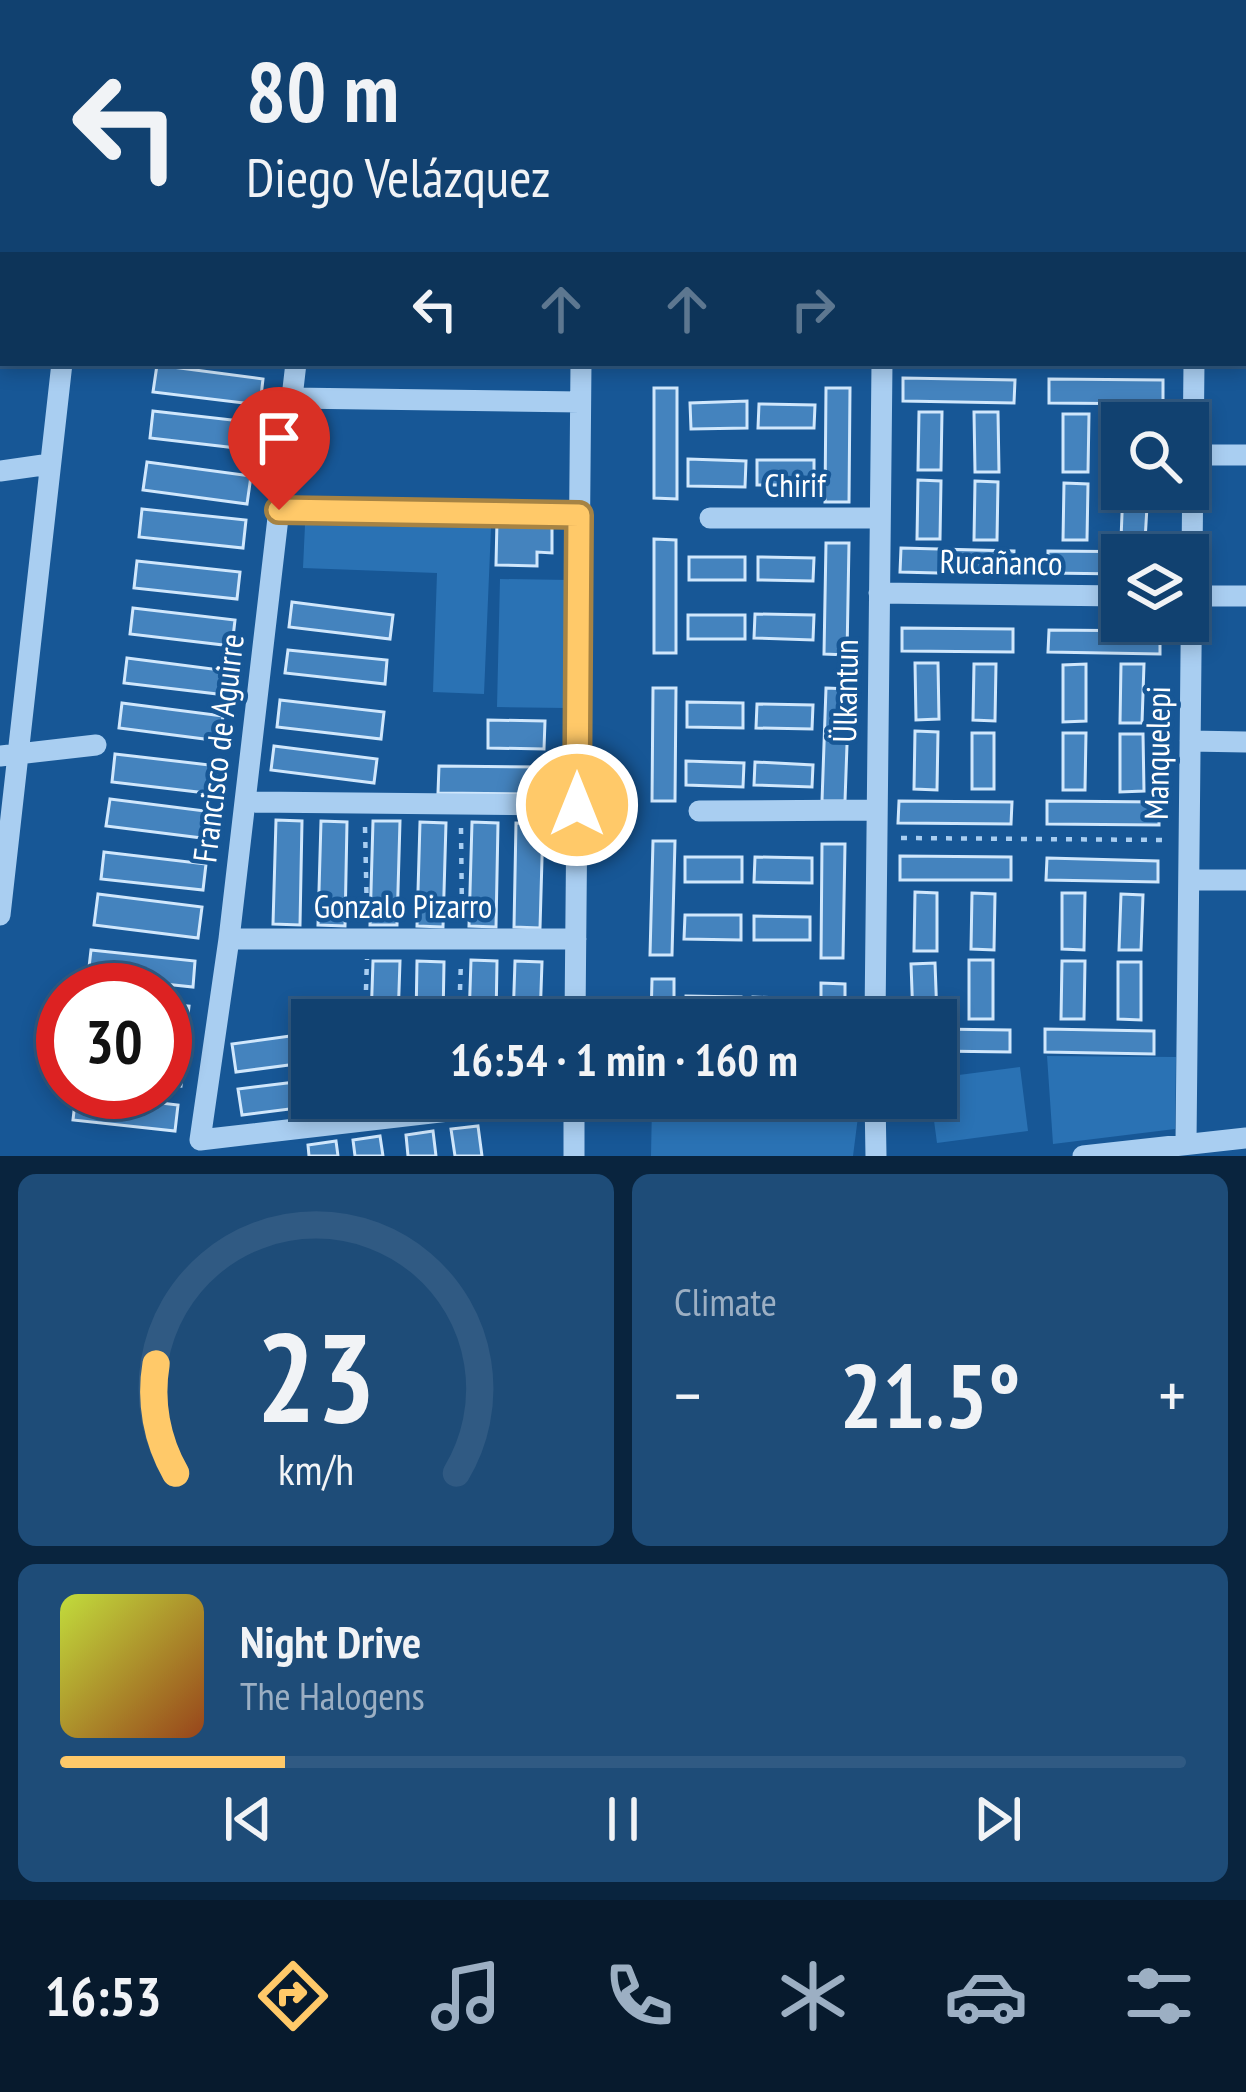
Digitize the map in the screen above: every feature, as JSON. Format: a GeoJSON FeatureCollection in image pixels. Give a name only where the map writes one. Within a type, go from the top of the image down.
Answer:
{"type":"FeatureCollection","features":[{"type":"Feature","properties":{"kind":"street"},"geometry":{"type":"LineString","coordinates":[[0,915],[9,755],[62,366]]}},
{"type":"Feature","properties":{"kind":"street","name":"Francisco de Aguirre"},"geometry":{"type":"LineString","coordinates":[[296,366],[230,939],[200,1140],[380,1119]]}},
{"type":"Feature","properties":{"kind":"street"},"geometry":{"type":"LineString","coordinates":[[575,999],[580,366]]}},
{"type":"Feature","properties":{"kind":"street","name":"Ülkantun"},"geometry":{"type":"LineString","coordinates":[[875,999],[882,366]]}},
{"type":"Feature","properties":{"kind":"street","name":"Manquelepi"},"geometry":{"type":"LineString","coordinates":[[1194,366],[1194,402]]}},
{"type":"Feature","properties":{"kind":"street"},"geometry":{"type":"LineString","coordinates":[[292,398],[580,402]]}},
{"type":"Feature","properties":{"kind":"street"},"geometry":{"type":"LineString","coordinates":[[1209,455],[1246,455]]}},
{"type":"Feature","properties":{"kind":"street"},"geometry":{"type":"LineString","coordinates":[[0,471],[50,464]]}},
{"type":"Feature","properties":{"kind":"street"},"geometry":{"type":"LineString","coordinates":[[279,510],[579,515]]}},
{"type":"Feature","properties":{"kind":"street","name":"Chirif"},"geometry":{"type":"LineString","coordinates":[[710,518],[880,518]]}},
{"type":"Feature","properties":{"kind":"street","name":"Rucañanco"},"geometry":{"type":"LineString","coordinates":[[879,593],[1101,596]]}},
{"type":"Feature","properties":{"kind":"street"},"geometry":{"type":"LineString","coordinates":[[1209,596],[1246,596]]}},
{"type":"Feature","properties":{"kind":"street","name":"Manquelepi"},"geometry":{"type":"LineString","coordinates":[[1186,1143],[1190,642]]}},
{"type":"Feature","properties":{"kind":"street"},"geometry":{"type":"LineString","coordinates":[[1190,741],[1246,742]]}},
{"type":"Feature","properties":{"kind":"street"},"geometry":{"type":"LineString","coordinates":[[9,755],[96,745]]}},
{"type":"Feature","properties":{"kind":"street"},"geometry":{"type":"LineString","coordinates":[[245,802],[577,805]]}},
{"type":"Feature","properties":{"kind":"street"},"geometry":{"type":"LineString","coordinates":[[699,811],[876,810]]}},
{"type":"Feature","properties":{"kind":"street"},"geometry":{"type":"LineString","coordinates":[[1189,880],[1246,880]]}},
{"type":"Feature","properties":{"kind":"street","name":"Gonzalo Pizarro"},"geometry":{"type":"LineString","coordinates":[[230,939],[576,939]]}},
{"type":"Feature","properties":{"kind":"street"},"geometry":{"type":"LineString","coordinates":[[574,1119],[574,1156]]}},
{"type":"Feature","properties":{"kind":"street"},"geometry":{"type":"LineString","coordinates":[[873,1119],[876,1156]]}},
{"type":"Feature","properties":{"kind":"street"},"geometry":{"type":"LineString","coordinates":[[1083,1156],[1246,1138]]}},
{"type":"Feature","properties":{"kind":"path"},"geometry":{"type":"LineString","coordinates":[[364,803],[366,999]]}},
{"type":"Feature","properties":{"kind":"path"},"geometry":{"type":"LineString","coordinates":[[460,999],[461,803]]}},
{"type":"Feature","properties":{"kind":"path"},"geometry":{"type":"LineString","coordinates":[[876,838],[1190,840]]}},
{"type":"Feature","properties":{"kind":"shaded area"},"geometry":{"type":"Polygon","coordinates":[[[305,525],[491,528],[484,694],[433,692],[437,573],[303,568],[305,525]]]}},
{"type":"Feature","properties":{"kind":"shaded area"},"geometry":{"type":"Polygon","coordinates":[[[500,579],[570,580],[566,708],[497,707],[500,579]]]}},
{"type":"Feature","properties":{"kind":"shaded area"},"geometry":{"type":"Polygon","coordinates":[[[1047,1056],[1176,1057],[1175,1129],[1053,1144],[1047,1056]]]}},
{"type":"Feature","properties":{"kind":"shaded area"},"geometry":{"type":"Polygon","coordinates":[[[1020,1067],[1028,1131],[937,1143],[934,1119],[957,1119],[957,1075],[1020,1067]]]}},
{"type":"Feature","properties":{"kind":"shaded area"},"geometry":{"type":"Polygon","coordinates":[[[652,1119],[858,1119],[853,1156],[651,1156],[652,1119]]]}},
{"type":"Feature","properties":{"kind":"building"},"geometry":{"type":"Polygon","coordinates":[[[157,366],[263,379],[260,405],[153,392],[157,366]]]}},
{"type":"Feature","properties":{"kind":"building"},"geometry":{"type":"Polygon","coordinates":[[[903,378],[1015,380],[1014,403],[903,401],[903,378]]]}},
{"type":"Feature","properties":{"kind":"building"},"geometry":{"type":"Polygon","coordinates":[[[1049,379],[1163,380],[1163,402],[1049,403],[1049,379]]]}},
{"type":"Feature","properties":{"kind":"building"},"geometry":{"type":"Polygon","coordinates":[[[654,388],[677,388],[677,499],[654,498],[654,388]]]}},
{"type":"Feature","properties":{"kind":"building"},"geometry":{"type":"Polygon","coordinates":[[[826,388],[850,388],[849,502],[825,502],[826,388]]]}},
{"type":"Feature","properties":{"kind":"building"},"geometry":{"type":"Polygon","coordinates":[[[747,401],[747,428],[691,429],[690,403],[747,401]]]}},
{"type":"Feature","properties":{"kind":"building"},"geometry":{"type":"Polygon","coordinates":[[[759,404],[815,405],[814,428],[758,428],[759,404]]]}},
{"type":"Feature","properties":{"kind":"building"},"geometry":{"type":"Polygon","coordinates":[[[153,411],[258,423],[254,450],[150,438],[153,411]]]}},
{"type":"Feature","properties":{"kind":"building"},"geometry":{"type":"Polygon","coordinates":[[[919,412],[942,412],[941,470],[918,470],[919,412]]]}},
{"type":"Feature","properties":{"kind":"building"},"geometry":{"type":"Polygon","coordinates":[[[974,412],[998,412],[999,472],[975,472],[974,412]]]}},
{"type":"Feature","properties":{"kind":"building"},"geometry":{"type":"Polygon","coordinates":[[[1063,414],[1089,414],[1088,472],[1063,472],[1063,414]]]}},
{"type":"Feature","properties":{"kind":"building"},"geometry":{"type":"Polygon","coordinates":[[[688,459],[746,461],[745,487],[688,486],[688,459]]]}},
{"type":"Feature","properties":{"kind":"building"},"geometry":{"type":"Polygon","coordinates":[[[757,460],[814,460],[814,485],[757,485],[757,460]]]}},
{"type":"Feature","properties":{"kind":"building"},"geometry":{"type":"Polygon","coordinates":[[[147,462],[251,476],[247,504],[143,490],[147,462]]]}},
{"type":"Feature","properties":{"kind":"building"},"geometry":{"type":"Polygon","coordinates":[[[918,480],[941,481],[940,539],[917,539],[918,480]]]}},
{"type":"Feature","properties":{"kind":"building"},"geometry":{"type":"Polygon","coordinates":[[[975,481],[998,482],[997,540],[974,540],[975,481]]]}},
{"type":"Feature","properties":{"kind":"building"},"geometry":{"type":"Polygon","coordinates":[[[1064,483],[1088,484],[1087,540],[1063,540],[1064,483]]]}},
{"type":"Feature","properties":{"kind":"building"},"geometry":{"type":"Polygon","coordinates":[[[142,509],[246,520],[243,548],[139,537],[142,509]]]}},
{"type":"Feature","properties":{"kind":"building"},"geometry":{"type":"Polygon","coordinates":[[[1122,510],[1147,510],[1145,534],[1121,534],[1122,510]]]}},
{"type":"Feature","properties":{"kind":"building"},"geometry":{"type":"Polygon","coordinates":[[[497,521],[552,522],[552,553],[537,552],[537,566],[496,565],[497,521]]]}},
{"type":"Feature","properties":{"kind":"building"},"geometry":{"type":"Polygon","coordinates":[[[654,539],[676,540],[676,653],[654,653],[654,539]]]}},
{"type":"Feature","properties":{"kind":"building"},"geometry":{"type":"Polygon","coordinates":[[[826,543],[849,543],[847,655],[824,654],[826,543]]]}},
{"type":"Feature","properties":{"kind":"building"},"geometry":{"type":"Polygon","coordinates":[[[901,548],[1014,551],[1013,575],[900,572],[901,548]]]}},
{"type":"Feature","properties":{"kind":"building"},"geometry":{"type":"Polygon","coordinates":[[[1048,551],[1101,551],[1101,574],[1048,573],[1048,551]]]}},
{"type":"Feature","properties":{"kind":"building"},"geometry":{"type":"Polygon","coordinates":[[[689,557],[745,557],[745,580],[689,580],[689,557]]]}},
{"type":"Feature","properties":{"kind":"building"},"geometry":{"type":"Polygon","coordinates":[[[758,557],[814,558],[813,581],[758,580],[758,557]]]}},
{"type":"Feature","properties":{"kind":"building"},"geometry":{"type":"Polygon","coordinates":[[[137,561],[240,572],[237,599],[134,588],[137,561]]]}},
{"type":"Feature","properties":{"kind":"building"},"geometry":{"type":"Polygon","coordinates":[[[292,602],[393,615],[390,639],[289,627],[292,602]]]}},
{"type":"Feature","properties":{"kind":"building"},"geometry":{"type":"Polygon","coordinates":[[[133,608],[235,620],[232,646],[130,634],[133,608]]]}},
{"type":"Feature","properties":{"kind":"building"},"geometry":{"type":"Polygon","coordinates":[[[755,614],[814,615],[813,640],[754,638],[755,614]]]}},
{"type":"Feature","properties":{"kind":"building"},"geometry":{"type":"Polygon","coordinates":[[[688,615],[745,615],[745,639],[688,639],[688,615]]]}},
{"type":"Feature","properties":{"kind":"building"},"geometry":{"type":"Polygon","coordinates":[[[902,628],[1013,629],[1013,652],[902,651],[902,628]]]}},
{"type":"Feature","properties":{"kind":"building"},"geometry":{"type":"Polygon","coordinates":[[[1049,630],[1101,630],[1101,642],[1160,642],[1160,654],[1048,652],[1049,630]]]}},
{"type":"Feature","properties":{"kind":"building"},"geometry":{"type":"Polygon","coordinates":[[[288,650],[387,660],[385,684],[285,673],[288,650]]]}},
{"type":"Feature","properties":{"kind":"building"},"geometry":{"type":"Polygon","coordinates":[[[127,658],[228,671],[226,695],[124,683],[127,658]]]}},
{"type":"Feature","properties":{"kind":"building"},"geometry":{"type":"Polygon","coordinates":[[[915,663],[938,663],[939,719],[916,720],[915,663]]]}},
{"type":"Feature","properties":{"kind":"building"},"geometry":{"type":"Polygon","coordinates":[[[974,664],[996,664],[995,721],[973,720],[974,664]]]}},
{"type":"Feature","properties":{"kind":"building"},"geometry":{"type":"Polygon","coordinates":[[[1086,664],[1086,721],[1063,722],[1063,665],[1086,664]]]}},
{"type":"Feature","properties":{"kind":"building"},"geometry":{"type":"Polygon","coordinates":[[[1121,664],[1144,664],[1142,723],[1120,723],[1121,664]]]}},
{"type":"Feature","properties":{"kind":"building"},"geometry":{"type":"Polygon","coordinates":[[[653,688],[676,688],[675,801],[652,801],[653,688]]]}},
{"type":"Feature","properties":{"kind":"building"},"geometry":{"type":"Polygon","coordinates":[[[826,688],[849,689],[845,801],[822,801],[826,688]]]}},
{"type":"Feature","properties":{"kind":"building"},"geometry":{"type":"Polygon","coordinates":[[[280,700],[384,712],[381,739],[277,727],[280,700]]]}},
{"type":"Feature","properties":{"kind":"building"},"geometry":{"type":"Polygon","coordinates":[[[687,702],[743,703],[743,728],[687,727],[687,702]]]}},
{"type":"Feature","properties":{"kind":"building"},"geometry":{"type":"Polygon","coordinates":[[[122,703],[223,716],[220,741],[119,728],[122,703]]]}},
{"type":"Feature","properties":{"kind":"building"},"geometry":{"type":"Polygon","coordinates":[[[757,704],[813,705],[812,729],[756,728],[757,704]]]}},
{"type":"Feature","properties":{"kind":"building"},"geometry":{"type":"Polygon","coordinates":[[[488,720],[545,721],[544,749],[488,748],[488,720]]]}},
{"type":"Feature","properties":{"kind":"building"},"geometry":{"type":"Polygon","coordinates":[[[915,731],[938,732],[937,790],[914,789],[915,731]]]}},
{"type":"Feature","properties":{"kind":"building"},"geometry":{"type":"Polygon","coordinates":[[[972,733],[994,733],[994,789],[972,789],[972,733]]]}},
{"type":"Feature","properties":{"kind":"building"},"geometry":{"type":"Polygon","coordinates":[[[1063,733],[1086,733],[1085,790],[1063,790],[1063,733]]]}},
{"type":"Feature","properties":{"kind":"building"},"geometry":{"type":"Polygon","coordinates":[[[1120,734],[1143,734],[1144,791],[1120,792],[1120,734]]]}},
{"type":"Feature","properties":{"kind":"building"},"geometry":{"type":"Polygon","coordinates":[[[274,746],[377,759],[374,783],[271,770],[274,746]]]}},
{"type":"Feature","properties":{"kind":"building"},"geometry":{"type":"Polygon","coordinates":[[[115,754],[218,766],[215,794],[112,782],[115,754]]]}},
{"type":"Feature","properties":{"kind":"building"},"geometry":{"type":"Polygon","coordinates":[[[686,761],[744,763],[743,787],[686,785],[686,761]]]}},
{"type":"Feature","properties":{"kind":"building"},"geometry":{"type":"Polygon","coordinates":[[[755,762],[813,765],[812,787],[754,785],[755,762]]]}},
{"type":"Feature","properties":{"kind":"building"},"geometry":{"type":"Polygon","coordinates":[[[439,766],[543,767],[543,794],[438,793],[439,766]]]}},
{"type":"Feature","properties":{"kind":"building"},"geometry":{"type":"Polygon","coordinates":[[[110,799],[213,812],[210,839],[106,826],[110,799]]]}},
{"type":"Feature","properties":{"kind":"building"},"geometry":{"type":"Polygon","coordinates":[[[899,801],[1012,802],[1011,824],[898,823],[899,801]]]}},
{"type":"Feature","properties":{"kind":"building"},"geometry":{"type":"Polygon","coordinates":[[[1047,801],[1159,802],[1159,825],[1047,824],[1047,801]]]}},
{"type":"Feature","properties":{"kind":"building"},"geometry":{"type":"Polygon","coordinates":[[[276,820],[302,821],[300,925],[273,924],[276,820]]]}},
{"type":"Feature","properties":{"kind":"building"},"geometry":{"type":"Polygon","coordinates":[[[321,821],[347,822],[345,926],[318,925],[321,821]]]}},
{"type":"Feature","properties":{"kind":"building"},"geometry":{"type":"Polygon","coordinates":[[[373,821],[400,821],[397,925],[370,925],[373,821]]]}},
{"type":"Feature","properties":{"kind":"building"},"geometry":{"type":"Polygon","coordinates":[[[420,822],[446,823],[443,927],[417,926],[420,822]]]}},
{"type":"Feature","properties":{"kind":"building"},"geometry":{"type":"Polygon","coordinates":[[[472,822],[498,823],[496,927],[469,926],[472,822]]]}},
{"type":"Feature","properties":{"kind":"building"},"geometry":{"type":"Polygon","coordinates":[[[516,823],[543,824],[540,928],[514,927],[516,823]]]}},
{"type":"Feature","properties":{"kind":"building"},"geometry":{"type":"Polygon","coordinates":[[[653,841],[675,841],[672,955],[650,955],[653,841]]]}},
{"type":"Feature","properties":{"kind":"building"},"geometry":{"type":"Polygon","coordinates":[[[822,844],[845,844],[843,958],[821,958],[822,844]]]}},
{"type":"Feature","properties":{"kind":"building"},"geometry":{"type":"Polygon","coordinates":[[[104,852],[206,864],[203,890],[101,879],[104,852]]]}},
{"type":"Feature","properties":{"kind":"building"},"geometry":{"type":"Polygon","coordinates":[[[900,856],[1011,857],[1011,880],[900,880],[900,856]]]}},
{"type":"Feature","properties":{"kind":"building"},"geometry":{"type":"Polygon","coordinates":[[[685,857],[742,857],[742,882],[685,882],[685,857]]]}},
{"type":"Feature","properties":{"kind":"building"},"geometry":{"type":"Polygon","coordinates":[[[755,857],[812,858],[812,883],[754,882],[755,857]]]}},
{"type":"Feature","properties":{"kind":"building"},"geometry":{"type":"Polygon","coordinates":[[[1047,858],[1158,861],[1158,882],[1046,880],[1047,858]]]}},
{"type":"Feature","properties":{"kind":"building"},"geometry":{"type":"Polygon","coordinates":[[[915,892],[937,893],[937,951],[914,951],[915,892]]]}},
{"type":"Feature","properties":{"kind":"building"},"geometry":{"type":"Polygon","coordinates":[[[972,893],[995,894],[994,950],[971,949],[972,893]]]}},
{"type":"Feature","properties":{"kind":"building"},"geometry":{"type":"Polygon","coordinates":[[[1062,893],[1085,893],[1084,950],[1062,949],[1062,893]]]}},
{"type":"Feature","properties":{"kind":"building"},"geometry":{"type":"Polygon","coordinates":[[[98,894],[202,907],[198,938],[94,925],[98,894]]]}},
{"type":"Feature","properties":{"kind":"building"},"geometry":{"type":"Polygon","coordinates":[[[1121,894],[1143,895],[1141,950],[1119,950],[1121,894]]]}},
{"type":"Feature","properties":{"kind":"building"},"geometry":{"type":"Polygon","coordinates":[[[685,915],[741,915],[741,940],[684,939],[685,915]]]}},
{"type":"Feature","properties":{"kind":"building"},"geometry":{"type":"Polygon","coordinates":[[[754,916],[810,917],[810,940],[754,940],[754,916]]]}},
{"type":"Feature","properties":{"kind":"building"},"geometry":{"type":"Polygon","coordinates":[[[91,950],[195,961],[193,987],[192,963],[90,963],[91,950]]]}},
{"type":"Feature","properties":{"kind":"building"},"geometry":{"type":"Polygon","coordinates":[[[471,960],[497,961],[496,999],[470,999],[471,960]]]}},
{"type":"Feature","properties":{"kind":"building"},"geometry":{"type":"Polygon","coordinates":[[[969,960],[993,960],[993,1019],[969,1019],[969,960]]]}},
{"type":"Feature","properties":{"kind":"building"},"geometry":{"type":"Polygon","coordinates":[[[373,961],[400,961],[399,999],[372,999],[373,961]]]}},
{"type":"Feature","properties":{"kind":"building"},"geometry":{"type":"Polygon","coordinates":[[[417,961],[444,962],[443,999],[416,999],[417,961]]]}},
{"type":"Feature","properties":{"kind":"building"},"geometry":{"type":"Polygon","coordinates":[[[515,961],[542,962],[541,999],[514,999],[515,961]]]}},
{"type":"Feature","properties":{"kind":"building"},"geometry":{"type":"Polygon","coordinates":[[[1062,961],[1085,961],[1084,1019],[1061,1019],[1062,961]]]}},
{"type":"Feature","properties":{"kind":"building"},"geometry":{"type":"Polygon","coordinates":[[[1118,962],[1141,962],[1141,1020],[1118,1019],[1118,962]]]}},
{"type":"Feature","properties":{"kind":"building"},"geometry":{"type":"Polygon","coordinates":[[[935,963],[936,999],[912,999],[911,964],[935,963]]]}},
{"type":"Feature","properties":{"kind":"building"},"geometry":{"type":"Polygon","coordinates":[[[652,979],[674,979],[674,999],[652,999],[652,979]]]}},
{"type":"Feature","properties":{"kind":"building"},"geometry":{"type":"Polygon","coordinates":[[[821,983],[845,984],[845,999],[821,999],[821,983]]]}},
{"type":"Feature","properties":{"kind":"building"},"geometry":{"type":"Polygon","coordinates":[[[686,996],[741,997],[741,999],[686,996]]]}},
{"type":"Feature","properties":{"kind":"building"},"geometry":{"type":"Polygon","coordinates":[[[957,1029],[1010,1030],[1010,1052],[957,1051],[957,1029]]]}},
{"type":"Feature","properties":{"kind":"building"},"geometry":{"type":"Polygon","coordinates":[[[1045,1029],[1154,1031],[1154,1054],[1045,1052],[1045,1029]]]}},
{"type":"Feature","properties":{"kind":"building"},"geometry":{"type":"Polygon","coordinates":[[[291,1036],[291,1065],[236,1072],[232,1044],[291,1036]]]}},
{"type":"Feature","properties":{"kind":"building"},"geometry":{"type":"Polygon","coordinates":[[[291,1083],[291,1109],[242,1115],[238,1089],[291,1083]]]}},
{"type":"Feature","properties":{"kind":"building"},"geometry":{"type":"Polygon","coordinates":[[[73,1119],[176,1119],[175,1131],[73,1119]]]}},
{"type":"Feature","properties":{"kind":"building"},"geometry":{"type":"Polygon","coordinates":[[[478,1126],[482,1156],[455,1156],[451,1129],[478,1126]]]}},
{"type":"Feature","properties":{"kind":"building"},"geometry":{"type":"Polygon","coordinates":[[[433,1131],[436,1156],[408,1156],[406,1135],[433,1131]]]}},
{"type":"Feature","properties":{"kind":"building"},"geometry":{"type":"Polygon","coordinates":[[[380,1136],[383,1156],[355,1156],[353,1140],[380,1136]]]}},
{"type":"Feature","properties":{"kind":"building"},"geometry":{"type":"Polygon","coordinates":[[[336,1141],[338,1156],[309,1156],[308,1145],[336,1141]]]}},
{"type":"Feature","properties":{"kind":"route"},"geometry":{"type":"LineString","coordinates":[[279,510],[579,515],[577,805]]}}]}
